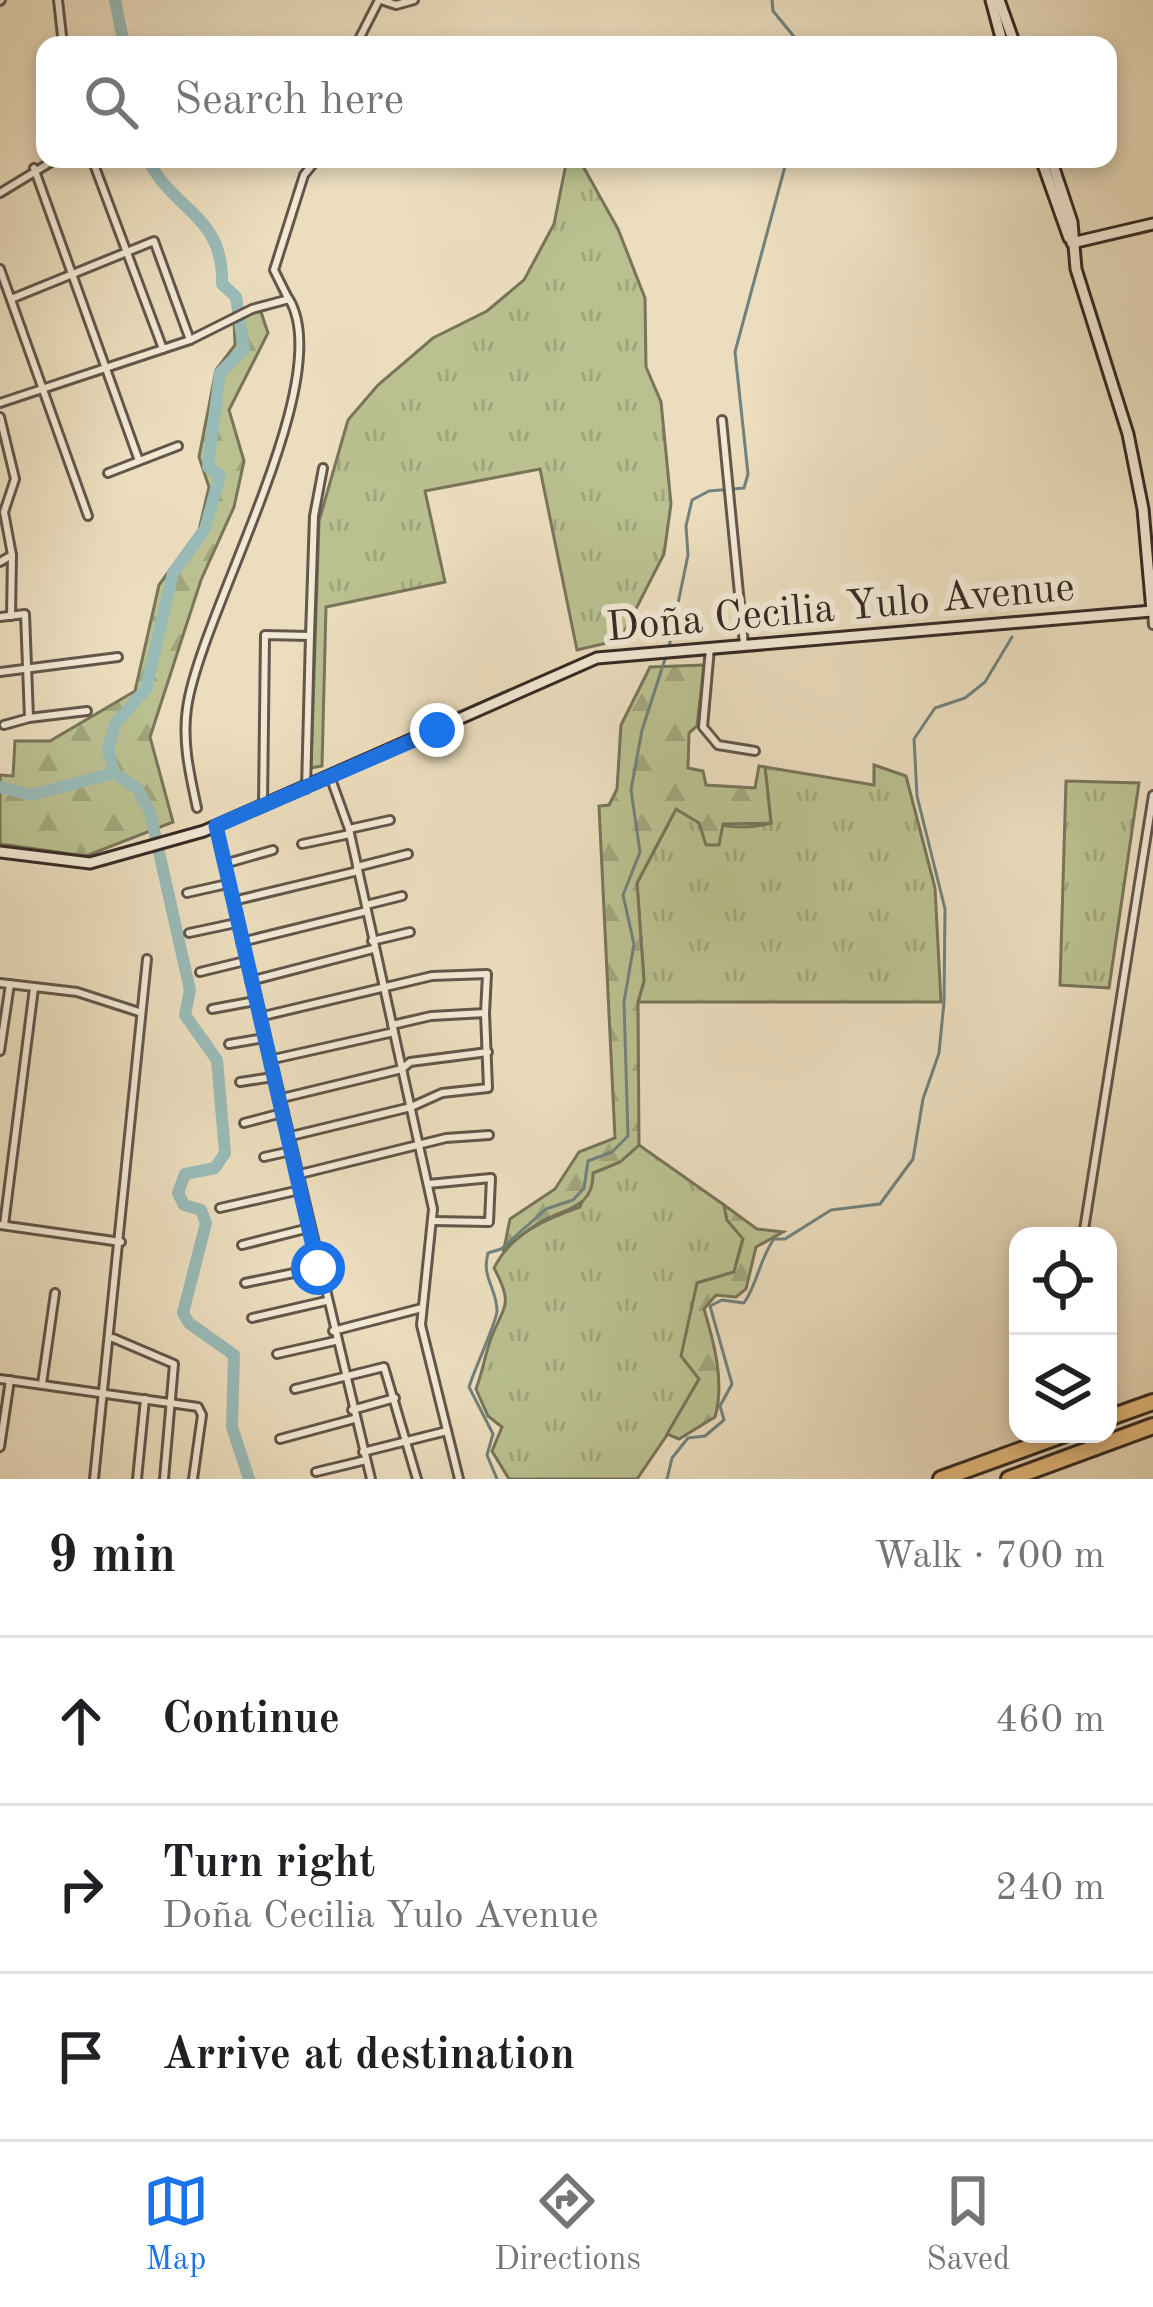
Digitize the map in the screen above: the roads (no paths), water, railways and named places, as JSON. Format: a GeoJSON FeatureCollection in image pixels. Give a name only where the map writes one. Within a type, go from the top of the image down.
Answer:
{"type":"FeatureCollection","features":[{"type":"Feature","properties":{"kind":"highway"},"geometry":{"type":"LineString","coordinates":[[1117,1415],[1153,1402]]}},
{"type":"Feature","properties":{"kind":"highway"},"geometry":{"type":"LineString","coordinates":[[1009,1479],[1153,1426]]}},
{"type":"Feature","properties":{"kind":"highway"},"geometry":{"type":"LineString","coordinates":[[941,1479],[1040,1443]]}},
{"type":"Feature","properties":{"kind":"main road"},"geometry":{"type":"LineString","coordinates":[[995,0],[1001,36]]}},
{"type":"Feature","properties":{"kind":"main road"},"geometry":{"type":"LineString","coordinates":[[995,0],[1011,36]]}},
{"type":"Feature","properties":{"kind":"main road"},"geometry":{"type":"LineString","coordinates":[[1044,168],[1072,243],[1128,434],[1143,509],[1152,610]]}},
{"type":"Feature","properties":{"kind":"main road"},"geometry":{"type":"LineString","coordinates":[[1055,168],[1072,222],[1072,243]]}},
{"type":"Feature","properties":{"kind":"main road"},"geometry":{"type":"LineString","coordinates":[[1072,243],[1153,224]]}},
{"type":"Feature","properties":{"kind":"main road","name":"Doña Cecilia Yulo Avenue"},"geometry":{"type":"LineString","coordinates":[[0,852],[82,864],[216,826],[596,658],[1152,610]]}},
{"type":"Feature","properties":{"kind":"street"},"geometry":{"type":"LineString","coordinates":[[58,0],[62,36]]}},
{"type":"Feature","properties":{"kind":"street"},"geometry":{"type":"LineString","coordinates":[[361,36],[380,0],[396,5],[413,0]]}},
{"type":"Feature","properties":{"kind":"street"},"geometry":{"type":"LineString","coordinates":[[0,194],[34,168],[138,458]]}},
{"type":"Feature","properties":{"kind":"street"},"geometry":{"type":"LineString","coordinates":[[95,168],[163,349]]}},
{"type":"Feature","properties":{"kind":"street"},"geometry":{"type":"LineString","coordinates":[[197,808],[186,757],[186,712],[207,638],[260,503],[293,388],[301,337],[274,270],[310,168]]}},
{"type":"Feature","properties":{"kind":"street"},"geometry":{"type":"LineString","coordinates":[[10,299],[154,242],[190,340]]}},
{"type":"Feature","properties":{"kind":"street"},"geometry":{"type":"LineString","coordinates":[[0,269],[88,516]]}},
{"type":"Feature","properties":{"kind":"street"},"geometry":{"type":"LineString","coordinates":[[0,403],[190,340],[234,316],[289,298]]}},
{"type":"Feature","properties":{"kind":"street"},"geometry":{"type":"LineString","coordinates":[[0,417],[15,479],[4,512],[12,555],[11,616]]}},
{"type":"Feature","properties":{"kind":"street"},"geometry":{"type":"LineString","coordinates":[[722,420],[744,645]]}},
{"type":"Feature","properties":{"kind":"street"},"geometry":{"type":"LineString","coordinates":[[108,473],[178,446]]}},
{"type":"Feature","properties":{"kind":"street"},"geometry":{"type":"LineString","coordinates":[[306,789],[314,516],[323,468]]}},
{"type":"Feature","properties":{"kind":"street"},"geometry":{"type":"LineString","coordinates":[[0,562],[12,555]]}},
{"type":"Feature","properties":{"kind":"street"},"geometry":{"type":"LineString","coordinates":[[1152,610],[1153,625]]}},
{"type":"Feature","properties":{"kind":"street"},"geometry":{"type":"LineString","coordinates":[[0,617],[25,614],[29,718]]}},
{"type":"Feature","properties":{"kind":"street"},"geometry":{"type":"LineString","coordinates":[[262,805],[265,634],[310,637]]}},
{"type":"Feature","properties":{"kind":"street"},"geometry":{"type":"LineString","coordinates":[[710,648],[703,728],[718,745],[755,751]]}},
{"type":"Feature","properties":{"kind":"street"},"geometry":{"type":"LineString","coordinates":[[0,672],[118,657]]}},
{"type":"Feature","properties":{"kind":"street"},"geometry":{"type":"LineString","coordinates":[[4,725],[87,711]]}},
{"type":"Feature","properties":{"kind":"street"},"geometry":{"type":"LineString","coordinates":[[334,777],[428,1184],[432,1221],[422,1308],[459,1479]]}},
{"type":"Feature","properties":{"kind":"street"},"geometry":{"type":"LineString","coordinates":[[1084,1227],[1153,795]]}},
{"type":"Feature","properties":{"kind":"street"},"geometry":{"type":"LineString","coordinates":[[302,844],[390,820]]}},
{"type":"Feature","properties":{"kind":"street"},"geometry":{"type":"LineString","coordinates":[[216,826],[371,1479]]}},
{"type":"Feature","properties":{"kind":"street"},"geometry":{"type":"LineString","coordinates":[[224,864],[273,850]]}},
{"type":"Feature","properties":{"kind":"street"},"geometry":{"type":"LineString","coordinates":[[231,901],[408,854]]}},
{"type":"Feature","properties":{"kind":"street"},"geometry":{"type":"LineString","coordinates":[[187,893],[227,884]]}},
{"type":"Feature","properties":{"kind":"street"},"geometry":{"type":"LineString","coordinates":[[241,942],[401,896]]}},
{"type":"Feature","properties":{"kind":"street"},"geometry":{"type":"LineString","coordinates":[[189,933],[236,923]]}},
{"type":"Feature","properties":{"kind":"street"},"geometry":{"type":"LineString","coordinates":[[250,982],[410,932]]}},
{"type":"Feature","properties":{"kind":"street"},"geometry":{"type":"LineString","coordinates":[[94,1479],[144,1024],[139,1012],[147,959]]}},
{"type":"Feature","properties":{"kind":"street"},"geometry":{"type":"LineString","coordinates":[[200,972],[245,962]]}},
{"type":"Feature","properties":{"kind":"street"},"geometry":{"type":"LineString","coordinates":[[259,1018],[432,976],[488,974],[488,1088],[442,1093],[410,1107],[287,1137]]}},
{"type":"Feature","properties":{"kind":"street"},"geometry":{"type":"LineString","coordinates":[[0,983],[77,992],[139,1012]]}},
{"type":"Feature","properties":{"kind":"street"},"geometry":{"type":"LineString","coordinates":[[0,1052],[10,984]]}},
{"type":"Feature","properties":{"kind":"street"},"geometry":{"type":"LineString","coordinates":[[34,988],[2,1225],[121,1242]]}},
{"type":"Feature","properties":{"kind":"street"},"geometry":{"type":"LineString","coordinates":[[212,1010],[255,1001]]}},
{"type":"Feature","properties":{"kind":"street"},"geometry":{"type":"LineString","coordinates":[[269,1060],[431,1016],[485,1013]]}},
{"type":"Feature","properties":{"kind":"street"},"geometry":{"type":"LineString","coordinates":[[230,1044],[264,1038]]}},
{"type":"Feature","properties":{"kind":"street"},"geometry":{"type":"LineString","coordinates":[[278,1099],[402,1070],[426,1058],[488,1052]]}},
{"type":"Feature","properties":{"kind":"street"},"geometry":{"type":"LineString","coordinates":[[240,1082],[273,1077]]}},
{"type":"Feature","properties":{"kind":"street"},"geometry":{"type":"LineString","coordinates":[[244,1124],[281,1113]]}},
{"type":"Feature","properties":{"kind":"street"},"geometry":{"type":"LineString","coordinates":[[296,1175],[421,1145],[489,1135]]}},
{"type":"Feature","properties":{"kind":"street"},"geometry":{"type":"LineString","coordinates":[[264,1157],[291,1151]]}},
{"type":"Feature","properties":{"kind":"street"},"geometry":{"type":"LineString","coordinates":[[428,1184],[491,1178],[489,1222],[432,1221]]}},
{"type":"Feature","properties":{"kind":"street"},"geometry":{"type":"LineString","coordinates":[[220,1208],[300,1190]]}},
{"type":"Feature","properties":{"kind":"street"},"geometry":{"type":"LineString","coordinates":[[242,1244],[309,1228]]}},
{"type":"Feature","properties":{"kind":"street"},"geometry":{"type":"LineString","coordinates":[[245,1283],[318,1268]]}},
{"type":"Feature","properties":{"kind":"street"},"geometry":{"type":"LineString","coordinates":[[42,1384],[55,1294]]}},
{"type":"Feature","properties":{"kind":"street"},"geometry":{"type":"LineString","coordinates":[[252,1318],[326,1301]]}},
{"type":"Feature","properties":{"kind":"street"},"geometry":{"type":"LineString","coordinates":[[333,1331],[422,1308]]}},
{"type":"Feature","properties":{"kind":"street"},"geometry":{"type":"LineString","coordinates":[[112,1337],[174,1364],[164,1479]]}},
{"type":"Feature","properties":{"kind":"street"},"geometry":{"type":"LineString","coordinates":[[277,1354],[335,1341]]}},
{"type":"Feature","properties":{"kind":"street"},"geometry":{"type":"LineString","coordinates":[[295,1389],[384,1367],[417,1479]]}},
{"type":"Feature","properties":{"kind":"street"},"geometry":{"type":"LineString","coordinates":[[0,1379],[173,1402],[201,1411],[193,1479]]}},
{"type":"Feature","properties":{"kind":"street"},"geometry":{"type":"LineString","coordinates":[[0,1447],[10,1380]]}},
{"type":"Feature","properties":{"kind":"street"},"geometry":{"type":"LineString","coordinates":[[280,1439],[395,1397]]}},
{"type":"Feature","properties":{"kind":"street"},"geometry":{"type":"LineString","coordinates":[[137,1479],[145,1400]]}},
{"type":"Feature","properties":{"kind":"street"},"geometry":{"type":"LineString","coordinates":[[316,1472],[406,1439],[447,1430]]}},
{"type":"Feature","properties":{"kind":"waterway"},"geometry":{"type":"LineString","coordinates":[[115,0],[122,36]]}},
{"type":"Feature","properties":{"kind":"waterway"},"geometry":{"type":"LineString","coordinates":[[772,0],[773,11],[794,36]]}},
{"type":"Feature","properties":{"kind":"waterway"},"geometry":{"type":"LineString","coordinates":[[114,773],[108,750],[115,724],[146,689],[173,573],[205,529],[220,475],[208,467],[220,373],[244,349],[236,297],[222,284],[215,242],[153,168]]}},
{"type":"Feature","properties":{"kind":"waterway"},"geometry":{"type":"LineString","coordinates":[[669,647],[688,555],[686,526],[692,500],[709,491],[744,488],[748,474],[735,352],[785,168]]}},
{"type":"Feature","properties":{"kind":"waterway"},"geometry":{"type":"LineString","coordinates":[[667,1479],[672,1458],[688,1438],[705,1436],[724,1420],[720,1406],[732,1384],[710,1306],[722,1300],[744,1303],[774,1239],[785,1239],[831,1210],[880,1204],[913,1159],[923,1099],[939,1053],[945,909],[917,796],[914,739],[935,708],[965,698],[985,682],[1012,637]]}},
{"type":"Feature","properties":{"kind":"waterway"},"geometry":{"type":"LineString","coordinates":[[497,1479],[487,1455],[493,1434],[469,1387],[497,1311],[486,1269],[488,1253],[501,1249],[546,1209],[573,1200],[584,1188],[588,1161],[612,1152],[628,1136],[624,1002],[634,944],[623,895],[640,852],[631,790],[642,730],[666,656]]}},
{"type":"Feature","properties":{"kind":"waterway"},"geometry":{"type":"LineString","coordinates":[[0,787],[32,795],[114,773],[137,788],[150,812],[190,990],[185,1015],[217,1060],[225,1153],[215,1168],[185,1174],[178,1193],[184,1205],[201,1210],[206,1223],[183,1313],[189,1323],[234,1355],[232,1427],[249,1479]]}}]}
